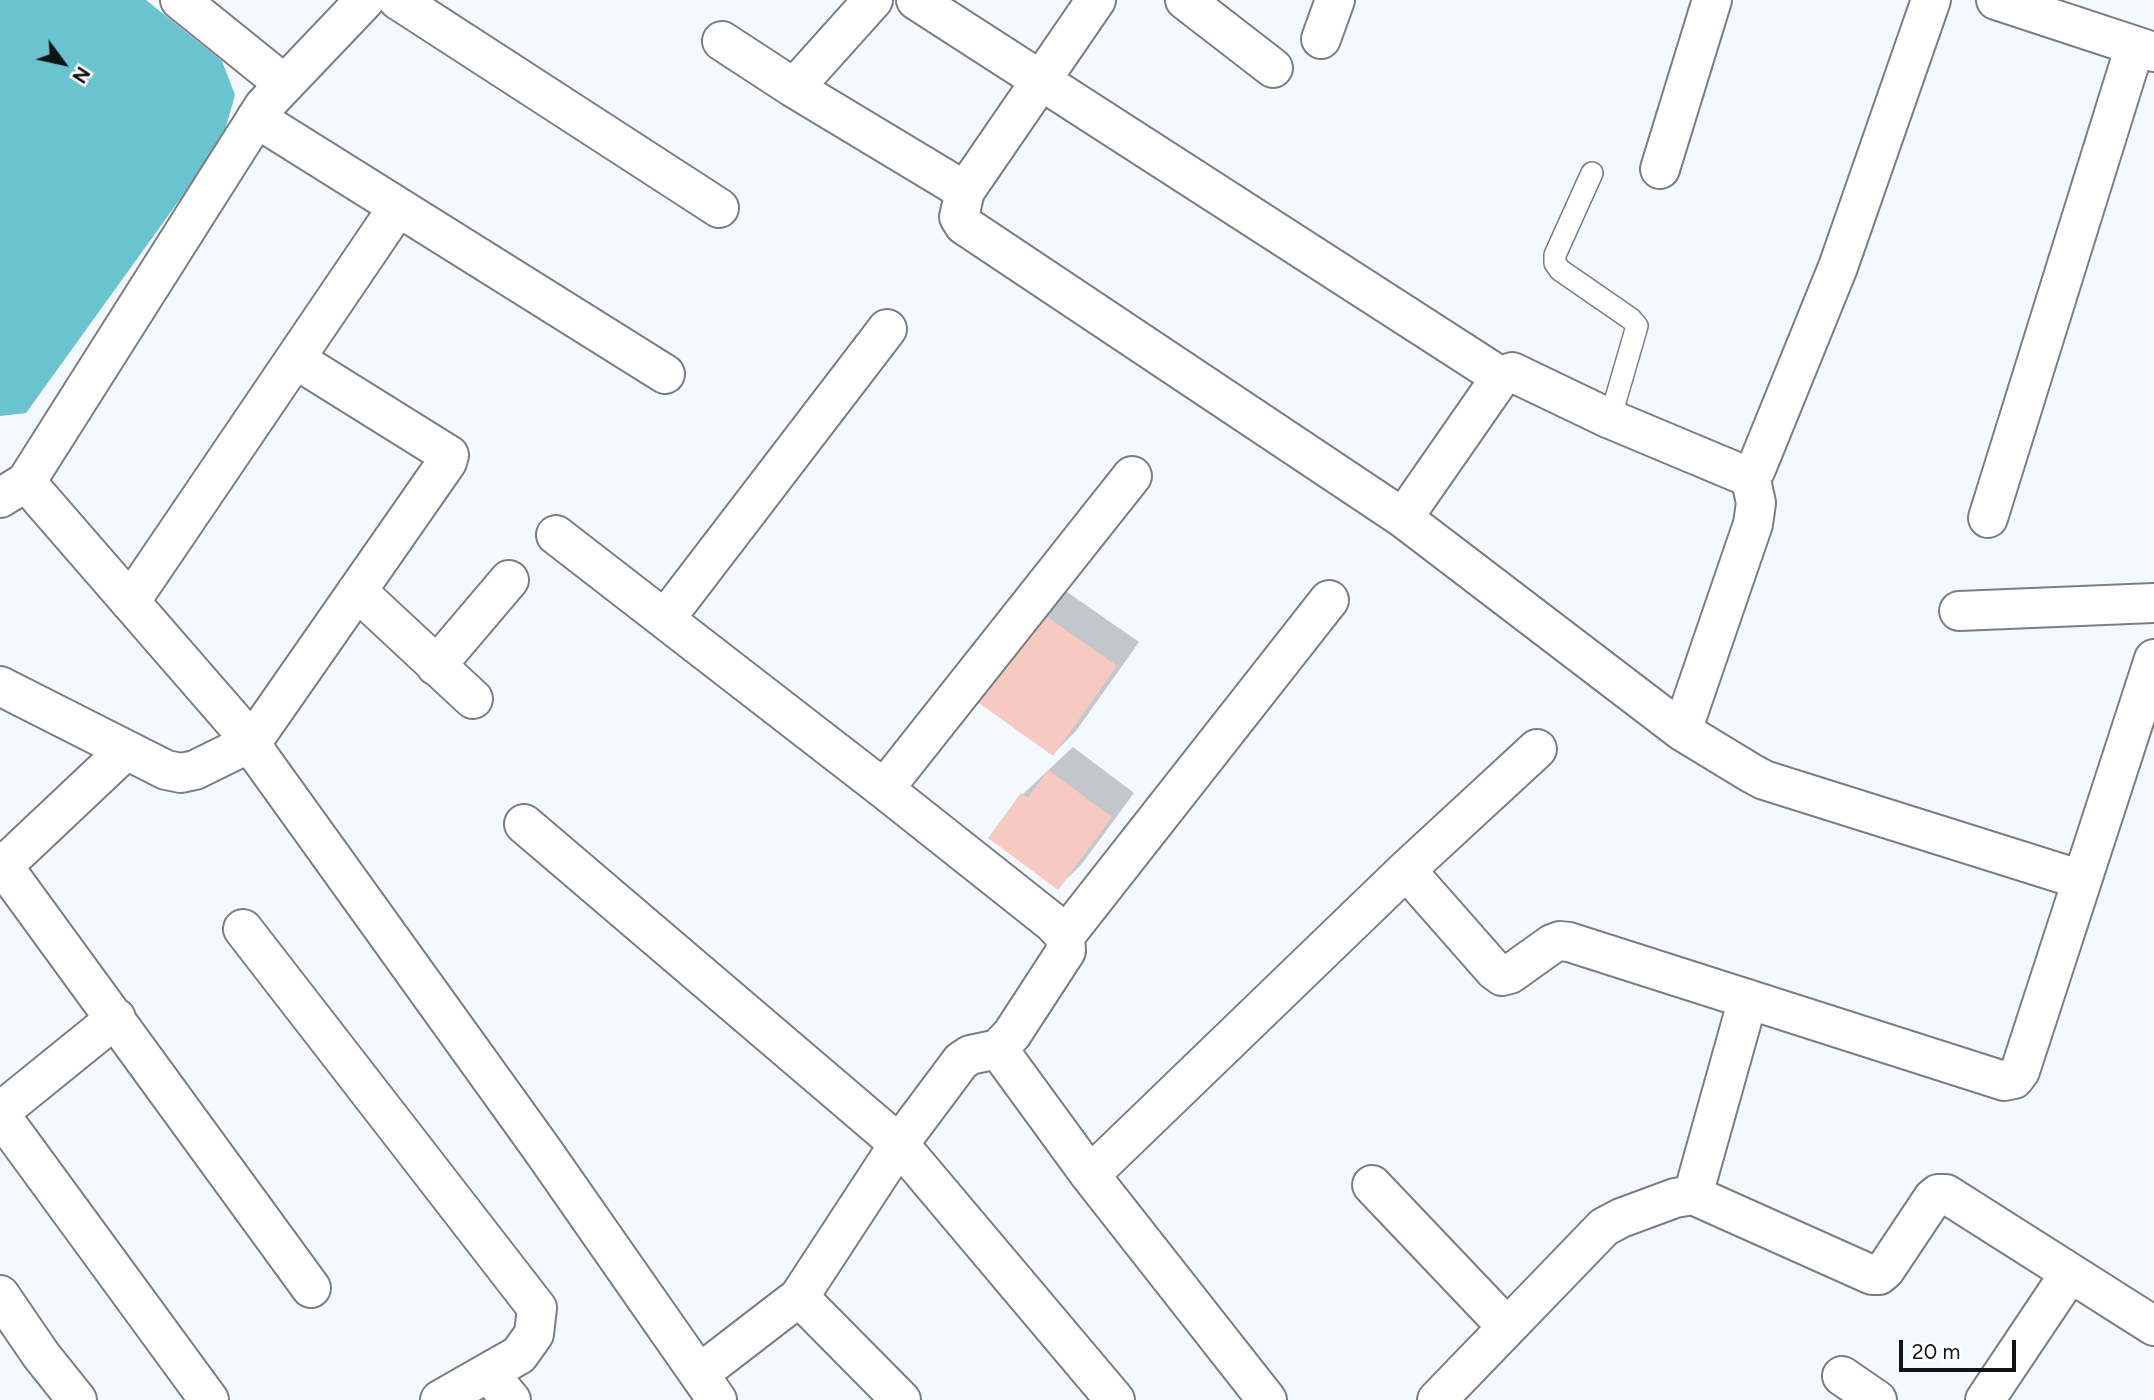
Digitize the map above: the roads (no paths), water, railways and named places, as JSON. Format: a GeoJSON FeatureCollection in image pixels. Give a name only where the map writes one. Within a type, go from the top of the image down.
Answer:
{"type":"FeatureCollection","features":[{"type":"Feature","properties":{"kind":"street"},"geometry":{"type":"LineString","coordinates":[[180,0],[283,83]]}},
{"type":"Feature","properties":{"kind":"street"},"geometry":{"type":"LineString","coordinates":[[365,0],[283,83],[256,118],[13,490],[130,602],[252,742],[259,756],[541,1148],[708,1387],[799,1297],[899,1144],[961,1061],[970,1055],[998,1049],[1012,1034],[1066,951],[1065,936],[1053,923],[884,789],[556,535]]}},
{"type":"Feature","properties":{"kind":"street"},"geometry":{"type":"LineString","coordinates":[[398,0],[719,208]]}},
{"type":"Feature","properties":{"kind":"street"},"geometry":{"type":"LineString","coordinates":[[794,88],[873,0]]}},
{"type":"Feature","properties":{"kind":"street"},"geometry":{"type":"LineString","coordinates":[[916,0],[1501,377]]}},
{"type":"Feature","properties":{"kind":"street"},"geometry":{"type":"LineString","coordinates":[[1096,0],[965,191],[959,217],[964,225],[1403,518],[1682,732],[1763,780],[2082,880]]}},
{"type":"Feature","properties":{"kind":"street"},"geometry":{"type":"LineString","coordinates":[[1185,0],[1273,68]]}},
{"type":"Feature","properties":{"kind":"street"},"geometry":{"type":"LineString","coordinates":[[1321,39],[1335,0]]}},
{"type":"Feature","properties":{"kind":"street"},"geometry":{"type":"LineString","coordinates":[[1660,169],[1712,0]]}},
{"type":"Feature","properties":{"kind":"street"},"geometry":{"type":"LineString","coordinates":[[1750,475],[1756,469],[1834,279],[1931,0]]}},
{"type":"Feature","properties":{"kind":"street"},"geometry":{"type":"LineString","coordinates":[[1988,518],[2145,49],[1996,0]]}},
{"type":"Feature","properties":{"kind":"street"},"geometry":{"type":"LineString","coordinates":[[722,41],[794,88],[965,191]]}},
{"type":"Feature","properties":{"kind":"street"},"geometry":{"type":"LineString","coordinates":[[256,118],[664,374]]}},
{"type":"Feature","properties":{"kind":"street"},"geometry":{"type":"LineString","coordinates":[[130,602],[398,208]]}},
{"type":"Feature","properties":{"kind":"street"},"geometry":{"type":"LineString","coordinates":[[665,619],[887,329]]}},
{"type":"Feature","properties":{"kind":"street"},"geometry":{"type":"LineString","coordinates":[[0,686],[166,770],[181,773],[195,770],[252,742],[447,462],[449,455],[295,359]]}},
{"type":"Feature","properties":{"kind":"street"},"geometry":{"type":"LineString","coordinates":[[1403,518],[1501,377],[1512,372],[1610,419],[1739,473],[1750,475]]}},
{"type":"Feature","properties":{"kind":"street"},"geometry":{"type":"LineString","coordinates":[[1682,732],[1753,524],[1756,503],[1750,475]]}},
{"type":"Feature","properties":{"kind":"street"},"geometry":{"type":"LineString","coordinates":[[884,789],[1132,476]]}},
{"type":"Feature","properties":{"kind":"street"},"geometry":{"type":"LineString","coordinates":[[436,666],[509,580]]}},
{"type":"Feature","properties":{"kind":"street"},"geometry":{"type":"LineString","coordinates":[[357,591],[473,699]]}},
{"type":"Feature","properties":{"kind":"street"},"geometry":{"type":"LineString","coordinates":[[1065,936],[1329,600]]}},
{"type":"Feature","properties":{"kind":"street"},"geometry":{"type":"LineString","coordinates":[[1959,611],[2154,603]]}},
{"type":"Feature","properties":{"kind":"street"},"geometry":{"type":"LineString","coordinates":[[1406,870],[1494,970],[1503,976],[1510,974],[1552,944],[1569,942],[2004,1081],[2014,1079],[2020,1071],[2154,659]]}},
{"type":"Feature","properties":{"kind":"street"},"geometry":{"type":"LineString","coordinates":[[1090,1175],[1406,870],[1537,749]]}},
{"type":"Feature","properties":{"kind":"street"},"geometry":{"type":"LineString","coordinates":[[126,750],[2,867],[116,1018],[311,1289]]}},
{"type":"Feature","properties":{"kind":"street"},"geometry":{"type":"LineString","coordinates":[[524,824],[899,1144],[1115,1400]]}},
{"type":"Feature","properties":{"kind":"street"},"geometry":{"type":"LineString","coordinates":[[243,929],[537,1308],[534,1334],[503,1384],[440,1400]]}},
{"type":"Feature","properties":{"kind":"street"},"geometry":{"type":"LineString","coordinates":[[1693,1195],[1748,999]]}},
{"type":"Feature","properties":{"kind":"street"},"geometry":{"type":"LineString","coordinates":[[116,1018],[1,1114],[209,1400]]}},
{"type":"Feature","properties":{"kind":"street"},"geometry":{"type":"LineString","coordinates":[[998,1049],[1090,1175],[1267,1400]]}},
{"type":"Feature","properties":{"kind":"street"},"geometry":{"type":"LineString","coordinates":[[1372,1185],[1507,1327]]}},
{"type":"Feature","properties":{"kind":"street"},"geometry":{"type":"LineString","coordinates":[[1437,1400],[1604,1227],[1620,1218],[1675,1198],[1693,1195],[1871,1275],[1879,1275],[1933,1198],[1938,1194],[1946,1194],[2154,1326]]}},
{"type":"Feature","properties":{"kind":"street"},"geometry":{"type":"LineString","coordinates":[[1984,1400],[2070,1273]]}},
{"type":"Feature","properties":{"kind":"street"},"geometry":{"type":"LineString","coordinates":[[0,1295],[41,1355],[77,1400]]}},
{"type":"Feature","properties":{"kind":"street"},"geometry":{"type":"LineString","coordinates":[[799,1297],[901,1400]]}},
{"type":"Feature","properties":{"kind":"street"},"geometry":{"type":"LineString","coordinates":[[1842,1376],[1877,1400]]}},
{"type":"Feature","properties":{"kind":"lane"},"geometry":{"type":"LineString","coordinates":[[1592,173],[1555,255],[1555,262],[1560,270],[1631,319],[1637,326],[1610,419]]}},
{"type":"Feature","properties":{"kind":"water"},"geometry":{"type":"Polygon","coordinates":[[[0,0],[146,0],[222,61],[235,95],[222,141],[26,413],[0,416],[0,0]]]}}]}
